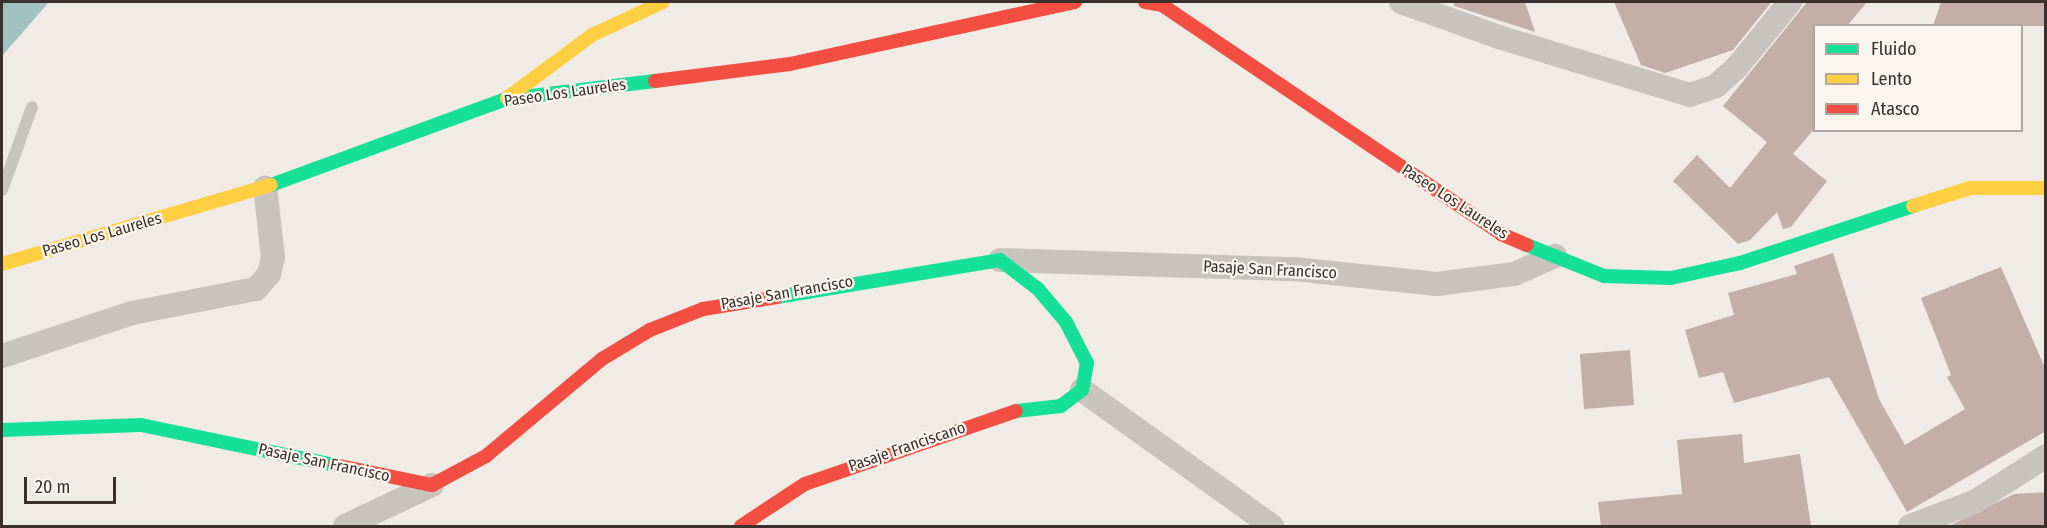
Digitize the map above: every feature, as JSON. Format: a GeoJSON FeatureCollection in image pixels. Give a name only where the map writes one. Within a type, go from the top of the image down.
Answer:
{"type":"FeatureCollection","features":[{"type":"Feature","properties":{"kind":"street","name":"Paseo Los Laureles"},"geometry":{"type":"LineString","coordinates":[[2,264],[265,187],[506,99],[790,64],[1075,2]]}},
{"type":"Feature","properties":{"kind":"street","name":"Paseo Los Laureles"},"geometry":{"type":"LineString","coordinates":[[1145,2],[1162,5],[1501,234],[1604,276],[1671,278],[1740,263],[1970,188],[2046,188]]}},
{"type":"Feature","properties":{"kind":"street"},"geometry":{"type":"LineString","coordinates":[[1401,2],[1499,38],[1690,95],[1716,86],[1730,73],[1790,2]]}},
{"type":"Feature","properties":{"kind":"street"},"geometry":{"type":"LineString","coordinates":[[506,99],[592,35],[652,3]]}},
{"type":"Feature","properties":{"kind":"street"},"geometry":{"type":"LineString","coordinates":[[2,356],[132,313],[256,289],[269,274],[273,257],[265,187]]}},
{"type":"Feature","properties":{"kind":"street","name":"Pasaje San Francisco"},"geometry":{"type":"LineString","coordinates":[[2,430],[141,425],[432,485],[486,456],[603,359],[650,330],[703,309],[999,260],[1294,269],[1437,284],[1514,274],[1555,256]]}},
{"type":"Feature","properties":{"kind":"street"},"geometry":{"type":"LineString","coordinates":[[999,260],[1038,289],[1066,322],[1087,363],[1082,390],[1272,526]]}},
{"type":"Feature","properties":{"kind":"street","name":"Pasaje Franciscano"},"geometry":{"type":"LineString","coordinates":[[741,526],[815,480],[1012,411],[1061,406],[1082,390]]}},
{"type":"Feature","properties":{"kind":"street"},"geometry":{"type":"LineString","coordinates":[[1910,526],[1976,501],[2046,456]]}},
{"type":"Feature","properties":{"kind":"street"},"geometry":{"type":"LineString","coordinates":[[345,526],[432,485]]}},
{"type":"Feature","properties":{"kind":"lane"},"geometry":{"type":"LineString","coordinates":[[2,190],[32,106]]}},
{"type":"Feature","properties":{"kind":"water"},"geometry":{"type":"Polygon","coordinates":[[[2,2],[49,2],[2,56],[2,2]]]}},
{"type":"Feature","properties":{"kind":"building"},"geometry":{"type":"Polygon","coordinates":[[[1454,2],[1525,2],[1535,32],[1454,6],[1454,2]]]}},
{"type":"Feature","properties":{"kind":"building"},"geometry":{"type":"Polygon","coordinates":[[[1614,2],[1769,2],[1770,4],[1733,50],[1665,73],[1641,65],[1614,2]]]}},
{"type":"Feature","properties":{"kind":"building"},"geometry":{"type":"Polygon","coordinates":[[[1807,2],[1867,2],[1849,24],[1813,24],[1813,130],[1793,154],[1827,181],[1791,227],[1783,229],[1777,212],[1750,240],[1738,244],[1673,181],[1697,155],[1730,188],[1767,142],[1723,106],[1807,2]]]}},
{"type":"Feature","properties":{"kind":"building"},"geometry":{"type":"Polygon","coordinates":[[[1941,2],[2046,2],[2046,26],[1934,24],[1941,2]]]}},
{"type":"Feature","properties":{"kind":"building"},"geometry":{"type":"Polygon","coordinates":[[[1833,253],[1879,399],[1905,445],[1965,409],[1947,377],[1951,375],[1921,298],[2001,267],[2046,370],[2046,431],[1907,512],[1829,377],[1734,403],[1723,372],[1699,378],[1685,330],[1734,315],[1728,293],[1797,274],[1794,266],[1833,253]]]}},
{"type":"Feature","properties":{"kind":"building"},"geometry":{"type":"Polygon","coordinates":[[[1630,350],[1634,405],[1584,409],[1580,354],[1630,350]]]}},
{"type":"Feature","properties":{"kind":"building"},"geometry":{"type":"Polygon","coordinates":[[[1742,434],[1744,463],[1800,454],[1811,526],[1601,526],[1598,502],[1682,494],[1677,440],[1742,434]]]}},
{"type":"Feature","properties":{"kind":"building"},"geometry":{"type":"Polygon","coordinates":[[[2046,492],[2046,526],[1949,526],[2014,494],[2046,492]]]}},
{"type":"Feature","properties":{"kind":"traffic: fast"},"geometry":{"type":"LineString","coordinates":[[271,185],[506,99],[655,81]]}},
{"type":"Feature","properties":{"kind":"traffic: fast"},"geometry":{"type":"LineString","coordinates":[[1527,245],[1604,276],[1671,278],[1740,263],[1913,206]]}},
{"type":"Feature","properties":{"kind":"traffic: fast"},"geometry":{"type":"LineString","coordinates":[[777,297],[1000,260],[1038,289],[1066,322],[1087,363],[1082,390],[1061,406],[1016,411]]}},
{"type":"Feature","properties":{"kind":"traffic: fast"},"geometry":{"type":"LineString","coordinates":[[2,430],[141,425],[335,465]]}},
{"type":"Feature","properties":{"kind":"traffic: slow"},"geometry":{"type":"LineString","coordinates":[[507,98],[592,35],[663,2]]}},
{"type":"Feature","properties":{"kind":"traffic: slow"},"geometry":{"type":"LineString","coordinates":[[2,264],[271,185]]}},
{"type":"Feature","properties":{"kind":"traffic: slow"},"geometry":{"type":"LineString","coordinates":[[1913,206],[1970,188],[2046,188]]}},
{"type":"Feature","properties":{"kind":"traffic: jam"},"geometry":{"type":"LineString","coordinates":[[655,81],[790,64],[1075,2]]}},
{"type":"Feature","properties":{"kind":"traffic: jam"},"geometry":{"type":"LineString","coordinates":[[1145,2],[1162,5],[1501,234],[1527,245]]}},
{"type":"Feature","properties":{"kind":"traffic: jam"},"geometry":{"type":"LineString","coordinates":[[335,465],[432,485],[486,456],[602,359],[650,330],[703,309],[777,297]]}},
{"type":"Feature","properties":{"kind":"traffic: jam"},"geometry":{"type":"LineString","coordinates":[[741,526],[805,484],[1016,411]]}}]}
